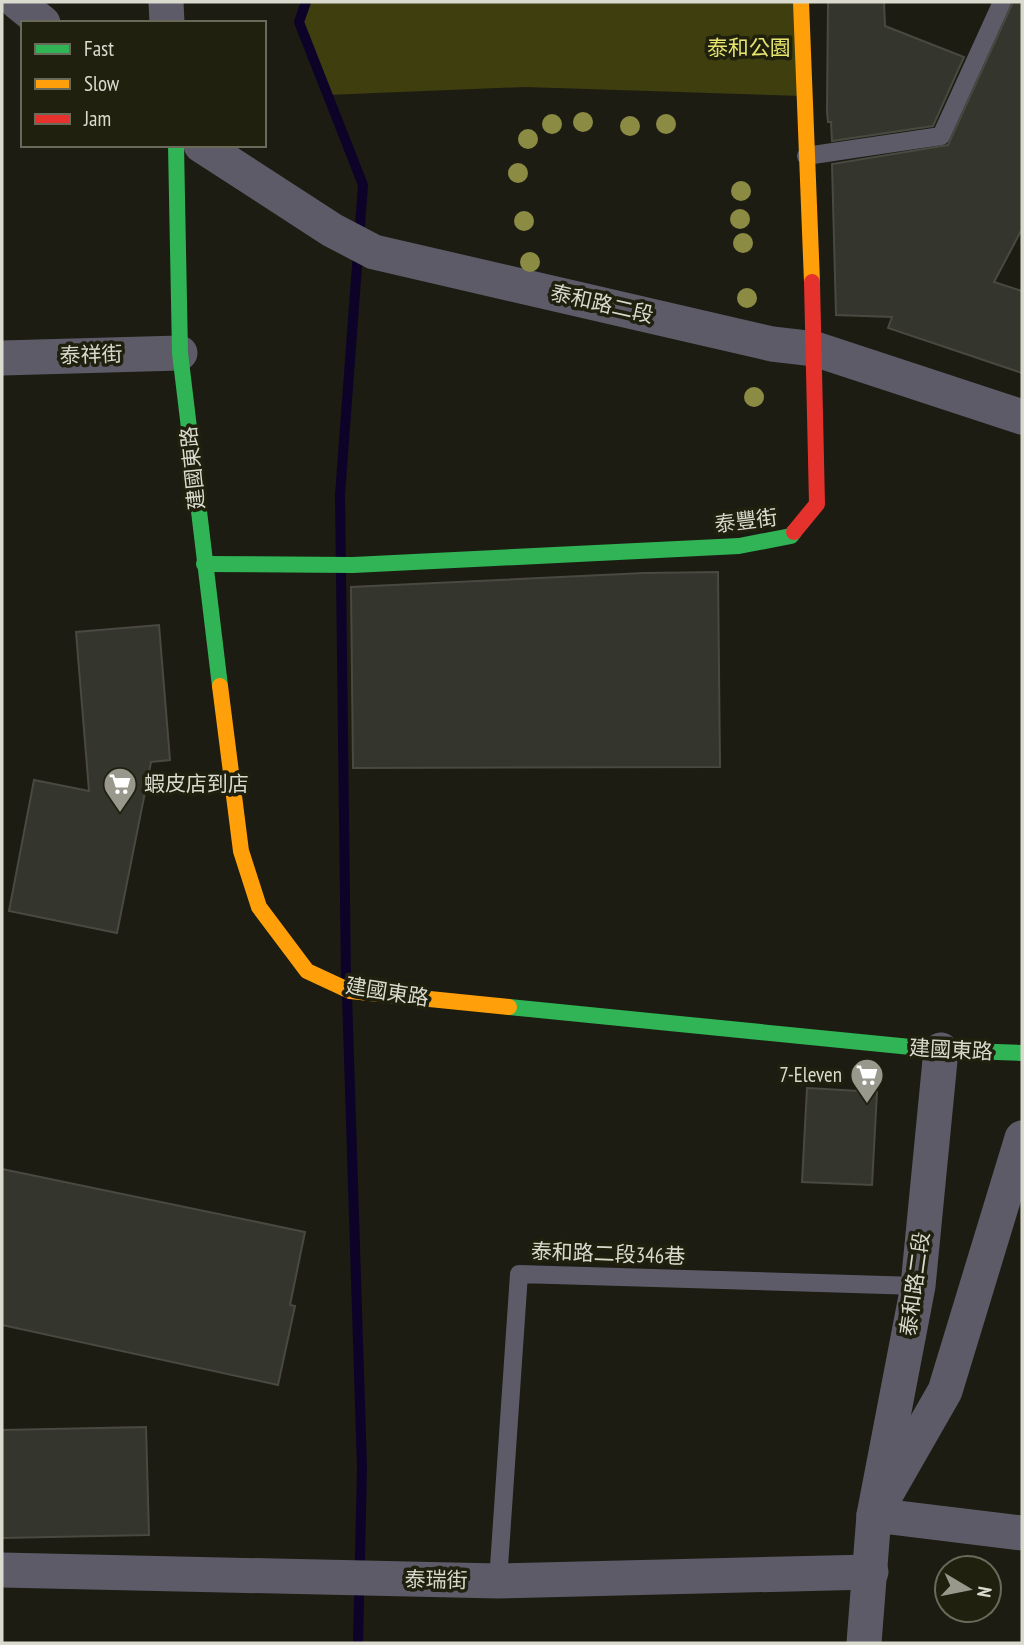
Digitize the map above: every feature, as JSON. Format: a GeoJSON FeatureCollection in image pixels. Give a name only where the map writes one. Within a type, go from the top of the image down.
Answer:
{"type":"FeatureCollection","features":[{"type":"Feature","properties":{"kind":"street"},"geometry":{"type":"LineString","coordinates":[[17,2],[41,21]]}},
{"type":"Feature","properties":{"kind":"street"},"geometry":{"type":"LineString","coordinates":[[166,2],[167,21]]}},
{"type":"Feature","properties":{"kind":"street","name":"泰豐街"},"geometry":{"type":"LineString","coordinates":[[204,564],[354,565],[739,546],[791,537],[817,504],[815,349],[801,2]]}},
{"type":"Feature","properties":{"kind":"street","name":"建國東路"},"geometry":{"type":"LineString","coordinates":[[176,147],[180,353],[241,850],[259,907],[307,971],[350,991],[941,1051],[1022,1053]]}},
{"type":"Feature","properties":{"kind":"street","name":"泰和路二段"},"geometry":{"type":"LineString","coordinates":[[204,147],[332,230],[370,249],[772,344],[815,349],[1022,417]]}},
{"type":"Feature","properties":{"kind":"street","name":"泰祥街"},"geometry":{"type":"LineString","coordinates":[[2,358],[180,353]]}},
{"type":"Feature","properties":{"kind":"street","name":"泰和路二段"},"geometry":{"type":"LineString","coordinates":[[864,1643],[874,1515],[918,1286],[941,1051]]}},
{"type":"Feature","properties":{"kind":"street","name":"泰和路二段"},"geometry":{"type":"LineString","coordinates":[[874,1515],[945,1391],[1022,1138]]}},
{"type":"Feature","properties":{"kind":"street"},"geometry":{"type":"LineString","coordinates":[[874,1515],[1022,1533]]}},
{"type":"Feature","properties":{"kind":"street","name":"泰瑞街"},"geometry":{"type":"LineString","coordinates":[[2,1570],[498,1581],[871,1572]]}},
{"type":"Feature","properties":{"kind":"lane"},"geometry":{"type":"LineString","coordinates":[[806,156],[941,136],[1002,2]]}},
{"type":"Feature","properties":{"kind":"lane","name":"泰和路二段346巷"},"geometry":{"type":"LineString","coordinates":[[498,1581],[519,1274],[918,1286]]}},
{"type":"Feature","properties":{"kind":"green space","name":"泰和公園"},"geometry":{"type":"Polygon","coordinates":[[[306,2],[801,2],[803,96],[525,87],[327,95],[299,22],[306,2]]]}},
{"type":"Feature","properties":{"kind":"building"},"geometry":{"type":"Polygon","coordinates":[[[828,2],[884,2],[885,26],[964,57],[933,126],[832,141],[831,122],[828,122],[827,112],[828,2]]]}},
{"type":"Feature","properties":{"kind":"building"},"geometry":{"type":"Polygon","coordinates":[[[1013,2],[1022,2],[1022,229],[994,282],[1022,291],[1022,373],[888,328],[892,317],[836,315],[832,164],[948,145],[1013,2]]]}},
{"type":"Feature","properties":{"kind":"building"},"geometry":{"type":"Polygon","coordinates":[[[718,572],[720,767],[353,768],[351,587],[718,572]]]}},
{"type":"Feature","properties":{"kind":"building"},"geometry":{"type":"Polygon","coordinates":[[[159,625],[170,760],[151,762],[117,933],[9,911],[34,780],[89,791],[76,632],[159,625]]]}},
{"type":"Feature","properties":{"kind":"building"},"geometry":{"type":"Polygon","coordinates":[[[807,1088],[877,1092],[872,1185],[802,1182],[807,1088]]]}},
{"type":"Feature","properties":{"kind":"building"},"geometry":{"type":"Polygon","coordinates":[[[2,1169],[305,1232],[290,1305],[295,1306],[278,1385],[2,1325],[2,1169]]]}},
{"type":"Feature","properties":{"kind":"building"},"geometry":{"type":"Polygon","coordinates":[[[146,1427],[149,1535],[2,1538],[2,1430],[146,1427]]]}},
{"type":"Feature","properties":{"kind":"waterway"},"geometry":{"type":"LineString","coordinates":[[306,2],[299,22],[363,185],[340,495],[346,979]]}},
{"type":"Feature","properties":{"kind":"waterway"},"geometry":{"type":"LineString","coordinates":[[347,995],[362,1468],[358,1643]]}},
{"type":"Feature","properties":{"kind":"traffic: fast"},"geometry":{"type":"LineString","coordinates":[[176,147],[180,353],[220,686]]}},
{"type":"Feature","properties":{"kind":"traffic: fast"},"geometry":{"type":"LineString","coordinates":[[204,564],[353,565],[739,546],[791,536],[794,532]]}},
{"type":"Feature","properties":{"kind":"traffic: fast"},"geometry":{"type":"LineString","coordinates":[[509,1007],[941,1050],[1022,1053]]}},
{"type":"Feature","properties":{"kind":"traffic: slow"},"geometry":{"type":"LineString","coordinates":[[801,2],[812,282]]}},
{"type":"Feature","properties":{"kind":"traffic: slow"},"geometry":{"type":"LineString","coordinates":[[220,686],[241,851],[259,907],[307,971],[350,991],[509,1007]]}},
{"type":"Feature","properties":{"kind":"traffic: jam"},"geometry":{"type":"LineString","coordinates":[[794,532],[817,504],[812,282]]}},
{"type":"Feature","properties":{"kind":"place","name":"蝦皮店到店"},"geometry":{"type":"Point","coordinates":[120,814]}},
{"type":"Feature","properties":{"kind":"place","name":"7-Eleven"},"geometry":{"type":"Point","coordinates":[867,1105]}}]}
